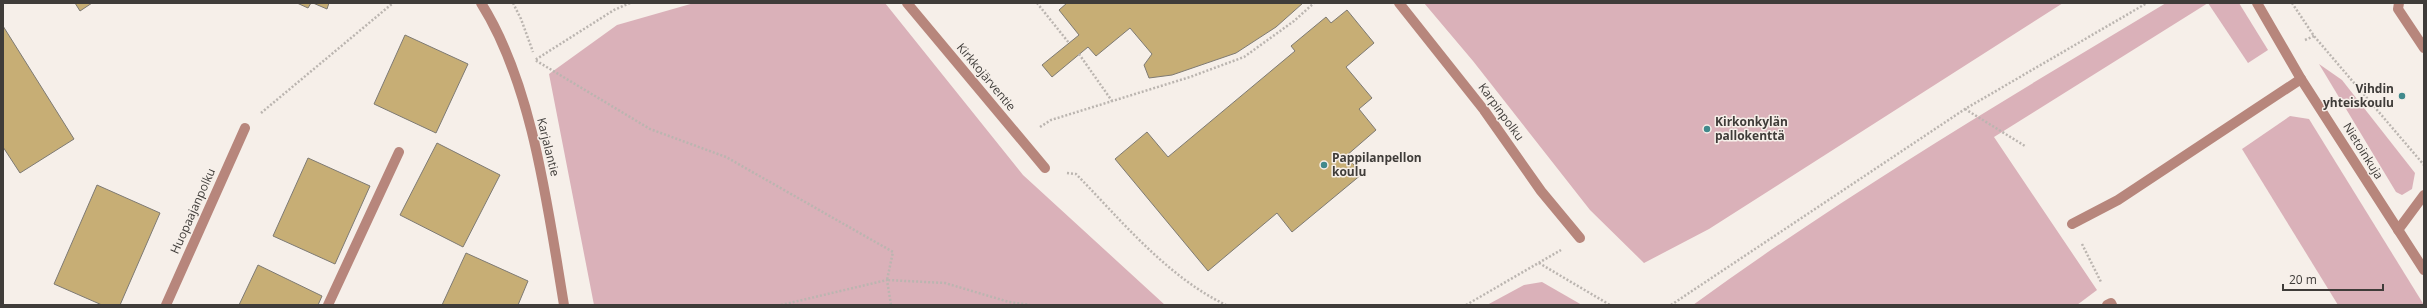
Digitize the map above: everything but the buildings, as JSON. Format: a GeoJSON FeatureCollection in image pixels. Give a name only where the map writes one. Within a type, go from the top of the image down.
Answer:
{"type":"FeatureCollection","features":[{"type":"Feature","properties":{"kind":"street","name":"Karjalantie"},"geometry":{"type":"LineString","coordinates":[[482,3],[493,21],[513,72],[529,124],[542,177],[564,305]]}},
{"type":"Feature","properties":{"kind":"street","name":"Kirkkojärventie"},"geometry":{"type":"LineString","coordinates":[[907,3],[1044,168]]}},
{"type":"Feature","properties":{"kind":"street","name":"Karpinpolku"},"geometry":{"type":"LineString","coordinates":[[1399,3],[1484,110],[1541,191],[1580,238]]}},
{"type":"Feature","properties":{"kind":"street","name":"Nietoinkuja"},"geometry":{"type":"LineString","coordinates":[[2257,3],[2301,79],[2424,270]]}},
{"type":"Feature","properties":{"kind":"street"},"geometry":{"type":"LineString","coordinates":[[2399,3],[2398,9],[2424,48]]}},
{"type":"Feature","properties":{"kind":"street"},"geometry":{"type":"LineString","coordinates":[[2072,224],[2118,200],[2301,79]]}},
{"type":"Feature","properties":{"kind":"street","name":"Huopaajanpolku"},"geometry":{"type":"LineString","coordinates":[[166,305],[245,128]]}},
{"type":"Feature","properties":{"kind":"street"},"geometry":{"type":"LineString","coordinates":[[328,305],[399,152]]}},
{"type":"Feature","properties":{"kind":"street"},"geometry":{"type":"LineString","coordinates":[[2398,230],[2424,195]]}},
{"type":"Feature","properties":{"kind":"path"},"geometry":{"type":"LineString","coordinates":[[245,128],[393,3]]}},
{"type":"Feature","properties":{"kind":"path"},"geometry":{"type":"LineString","coordinates":[[630,3],[614,10],[535,60],[650,129],[726,157],[893,252],[887,280],[891,305]]}},
{"type":"Feature","properties":{"kind":"path"},"geometry":{"type":"LineString","coordinates":[[1037,3],[1069,43]]}},
{"type":"Feature","properties":{"kind":"path"},"geometry":{"type":"LineString","coordinates":[[1051,120],[1190,77],[1244,57],[1294,21],[1314,3]]}},
{"type":"Feature","properties":{"kind":"path"},"geometry":{"type":"LineString","coordinates":[[1672,305],[1965,109],[2147,3]]}},
{"type":"Feature","properties":{"kind":"path"},"geometry":{"type":"LineString","coordinates":[[2292,3],[2314,36],[2424,164]]}},
{"type":"Feature","properties":{"kind":"path"},"geometry":{"type":"LineString","coordinates":[[1079,54],[1112,101]]}},
{"type":"Feature","properties":{"kind":"path"},"geometry":{"type":"LineString","coordinates":[[1965,109],[2025,146]]}},
{"type":"Feature","properties":{"kind":"path"},"geometry":{"type":"LineString","coordinates":[[1044,168],[1076,174],[1156,257],[1202,294],[1226,305]]}},
{"type":"Feature","properties":{"kind":"path"},"geometry":{"type":"LineString","coordinates":[[2072,224],[2110,304]]}},
{"type":"Feature","properties":{"kind":"path"},"geometry":{"type":"LineString","coordinates":[[1466,305],[1580,238]]}},
{"type":"Feature","properties":{"kind":"path"},"geometry":{"type":"LineString","coordinates":[[1539,263],[1610,305]]}},
{"type":"Feature","properties":{"kind":"path"},"geometry":{"type":"LineString","coordinates":[[781,305],[887,280],[945,282],[1009,302],[1030,305]]}},
{"type":"Feature","properties":{"kind":"shaded area"},"geometry":{"type":"Polygon","coordinates":[[[694,3],[885,3],[1023,175],[1165,305],[594,305],[549,74],[617,25],[694,3]]]}},
{"type":"Feature","properties":{"kind":"shaded area","name":"Kirkonkylän pallokenttä"},"geometry":{"type":"Polygon","coordinates":[[[1424,3],[2063,3],[1709,229],[1644,263],[1590,210],[1473,61],[1424,3]]]}},
{"type":"Feature","properties":{"kind":"shaded area"},"geometry":{"type":"Polygon","coordinates":[[[2166,3],[2208,3],[1994,137],[2097,290],[2077,305],[1693,305],[1750,264],[1867,186],[2166,3]]]}},
{"type":"Feature","properties":{"kind":"shaded area"},"geometry":{"type":"Polygon","coordinates":[[[2208,3],[2239,3],[2268,50],[2248,63],[2208,3]]]}},
{"type":"Feature","properties":{"kind":"shaded area"},"geometry":{"type":"Polygon","coordinates":[[[2319,64],[2342,80],[2415,173],[2412,189],[2402,195],[2396,192],[2319,64]]]}},
{"type":"Feature","properties":{"kind":"shaded area"},"geometry":{"type":"Polygon","coordinates":[[[2290,116],[2309,119],[2424,305],[2338,305],[2242,149],[2290,116]]]}},
{"type":"Feature","properties":{"kind":"shaded area"},"geometry":{"type":"Polygon","coordinates":[[[1542,282],[1582,305],[1487,305],[1524,285],[1542,282]]]}},
{"type":"Feature","properties":{"kind":"place","name":"Vihdin yhteiskoulu"},"geometry":{"type":"Point","coordinates":[2402,96]}},
{"type":"Feature","properties":{"kind":"place","name":"Kirkonkylän pallokenttä"},"geometry":{"type":"Point","coordinates":[1707,129]}},
{"type":"Feature","properties":{"kind":"place","name":"Pappilanpellon koulu"},"geometry":{"type":"Point","coordinates":[1324,165]}}]}
